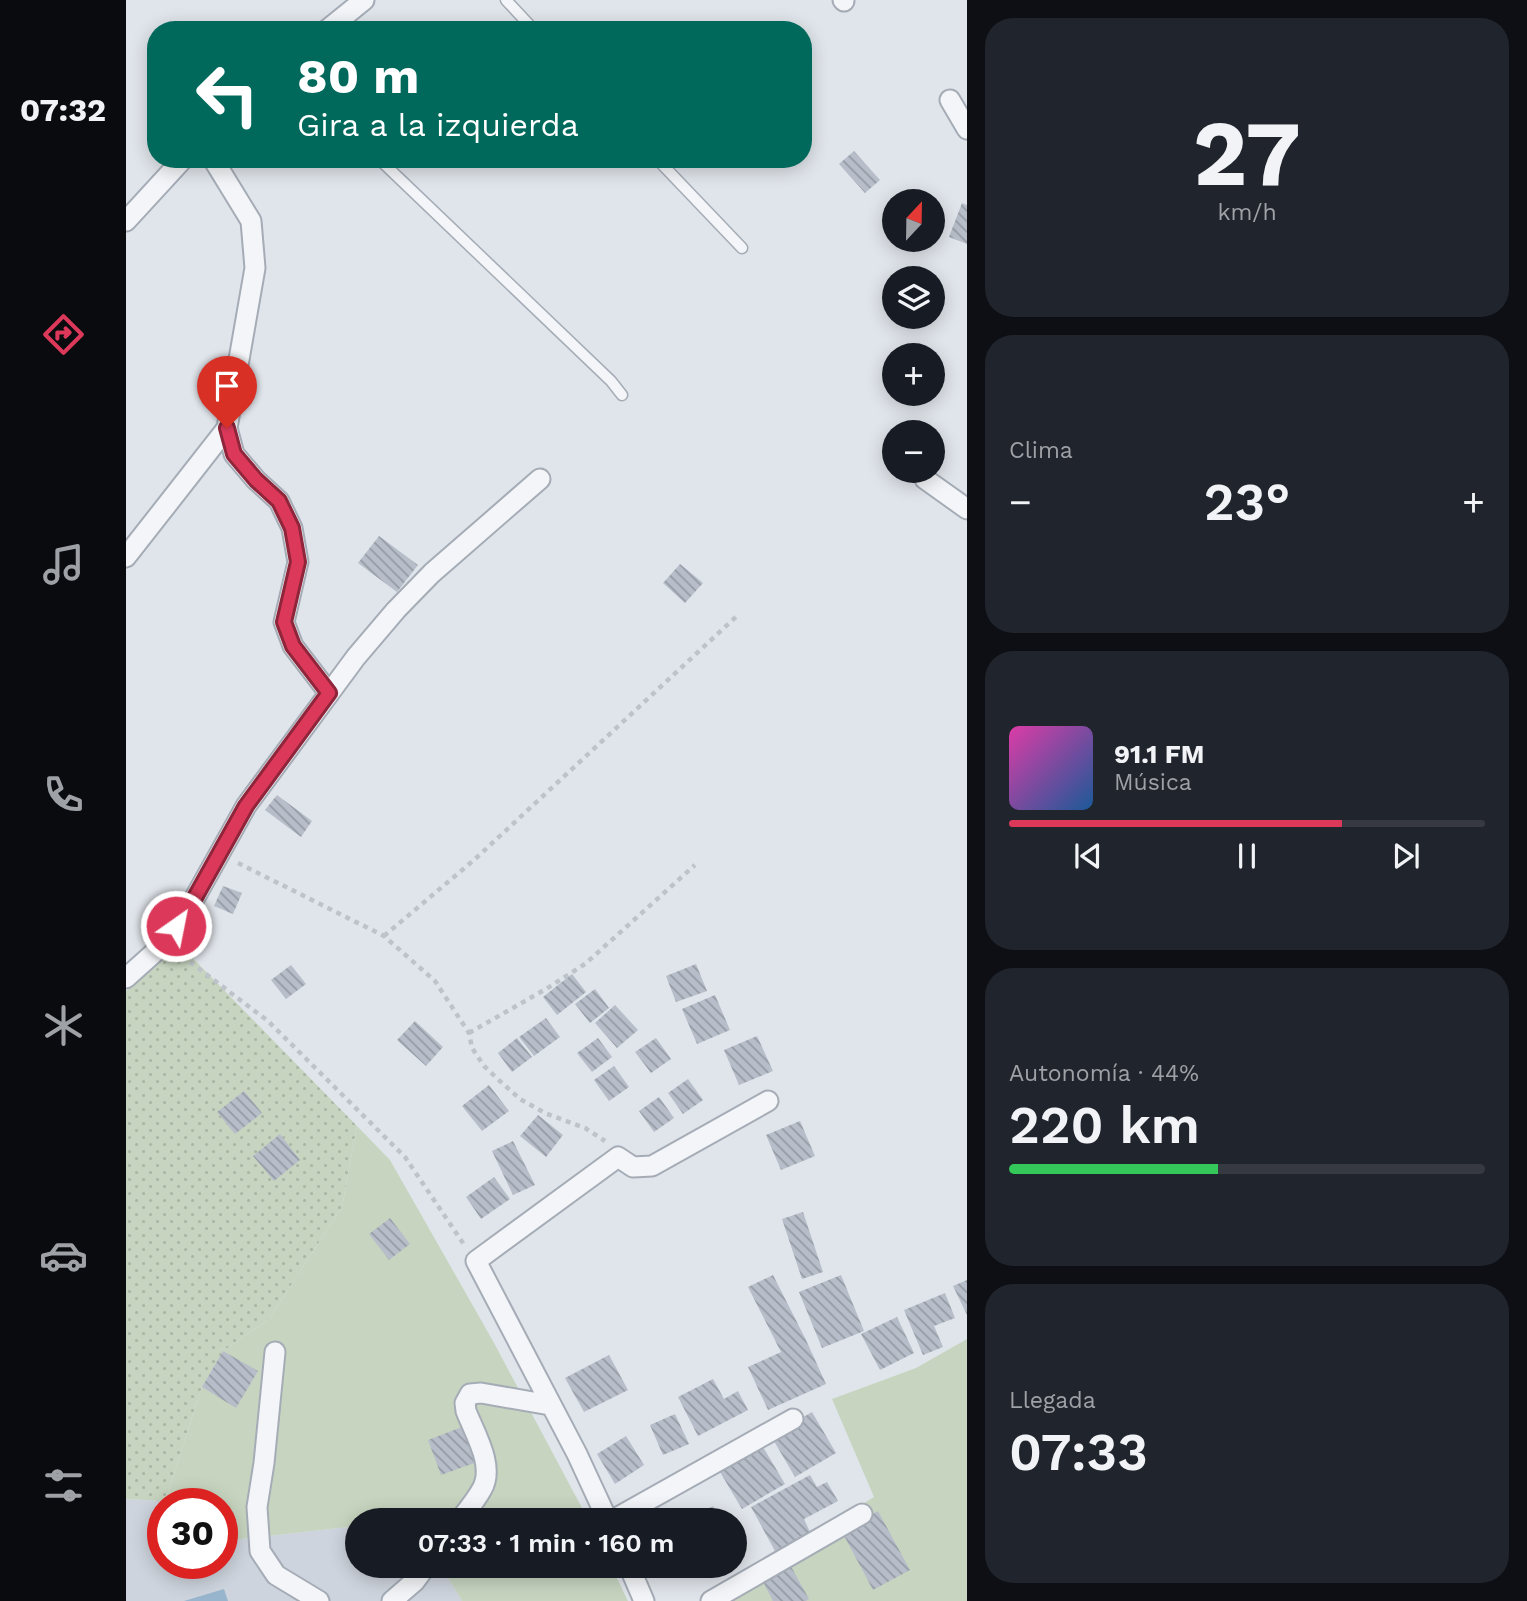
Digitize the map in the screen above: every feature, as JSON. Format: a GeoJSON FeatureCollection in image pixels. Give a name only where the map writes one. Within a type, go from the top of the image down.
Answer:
{"type":"FeatureCollection","features":[{"type":"Feature","properties":{"kind":"street"},"geometry":{"type":"LineString","coordinates":[[338,21],[364,0]]}},
{"type":"Feature","properties":{"kind":"street"},"geometry":{"type":"LineString","coordinates":[[950,100],[967,129]]}},
{"type":"Feature","properties":{"kind":"street"},"geometry":{"type":"LineString","coordinates":[[126,221],[175,168]]}},
{"type":"Feature","properties":{"kind":"street"},"geometry":{"type":"LineString","coordinates":[[219,168],[251,221],[255,268],[227,428],[234,454],[279,501],[292,528],[298,562],[284,622],[293,646],[329,693]]}},
{"type":"Feature","properties":{"kind":"street"},"geometry":{"type":"LineString","coordinates":[[126,558],[227,428]]}},
{"type":"Feature","properties":{"kind":"street"},"geometry":{"type":"LineString","coordinates":[[126,978],[165,943],[188,910],[246,806],[356,657],[432,573],[540,480]]}},
{"type":"Feature","properties":{"kind":"street"},"geometry":{"type":"LineString","coordinates":[[931,483],[967,509]]}},
{"type":"Feature","properties":{"kind":"street"},"geometry":{"type":"LineString","coordinates":[[604,1508],[476,1261],[618,1157],[633,1167],[652,1166],[768,1101]]}},
{"type":"Feature","properties":{"kind":"street"},"geometry":{"type":"LineString","coordinates":[[275,1352],[257,1507],[260,1551],[276,1575],[319,1601]]}},
{"type":"Feature","properties":{"kind":"street"},"geometry":{"type":"LineString","coordinates":[[469,1508],[483,1489],[488,1465],[466,1411],[465,1403],[470,1394],[481,1393],[550,1405]]}},
{"type":"Feature","properties":{"kind":"street"},"geometry":{"type":"LineString","coordinates":[[633,1508],[793,1419]]}},
{"type":"Feature","properties":{"kind":"street"},"geometry":{"type":"LineString","coordinates":[[711,1601],[862,1514]]}},
{"type":"Feature","properties":{"kind":"street"},"geometry":{"type":"LineString","coordinates":[[392,1601],[417,1578]]}},
{"type":"Feature","properties":{"kind":"street"},"geometry":{"type":"LineString","coordinates":[[634,1578],[644,1601]]}},
{"type":"Feature","properties":{"kind":"lane"},"geometry":{"type":"LineString","coordinates":[[506,0],[526,21]]}},
{"type":"Feature","properties":{"kind":"lane"},"geometry":{"type":"LineString","coordinates":[[388,168],[611,381],[622,395]]}},
{"type":"Feature","properties":{"kind":"lane"},"geometry":{"type":"LineString","coordinates":[[665,168],[741,248]]}},
{"type":"Feature","properties":{"kind":"path"},"geometry":{"type":"LineString","coordinates":[[384,936],[474,860],[739,614]]}},
{"type":"Feature","properties":{"kind":"path"},"geometry":{"type":"LineString","coordinates":[[219,853],[384,936],[435,981],[469,1033],[472,1048],[484,1066],[520,1099],[545,1113],[585,1128],[608,1142],[618,1157]]}},
{"type":"Feature","properties":{"kind":"path"},"geometry":{"type":"LineString","coordinates":[[469,1033],[585,964],[695,865]]}},
{"type":"Feature","properties":{"kind":"path"},"geometry":{"type":"LineString","coordinates":[[165,943],[268,1021],[405,1157],[476,1261]]}},
{"type":"Feature","properties":{"kind":"shaded area"},"geometry":{"type":"Polygon","coordinates":[[[126,1499],[147,1500],[147,1579],[238,1579],[238,1539],[345,1527],[345,1578],[448,1578],[462,1601],[126,1601],[126,1499]]]}},
{"type":"Feature","properties":{"kind":"green space"},"geometry":{"type":"Polygon","coordinates":[[[179,944],[357,1126],[342,1207],[269,1319],[223,1351],[202,1387],[169,1488],[147,1488],[147,1500],[126,1499],[126,991],[179,944]]]}},
{"type":"Feature","properties":{"kind":"green space"},"geometry":{"type":"Polygon","coordinates":[[[357,1126],[390,1160],[493,1341],[582,1508],[345,1508],[345,1527],[238,1539],[238,1488],[169,1488],[202,1387],[223,1351],[269,1319],[342,1207],[357,1126]]]}},
{"type":"Feature","properties":{"kind":"green space"},"geometry":{"type":"Polygon","coordinates":[[[967,1339],[967,1601],[701,1601],[739,1578],[747,1578],[747,1573],[874,1497],[832,1399],[916,1368],[967,1339]]]}},
{"type":"Feature","properties":{"kind":"green space"},"geometry":{"type":"Polygon","coordinates":[[[448,1578],[617,1578],[628,1601],[462,1601],[448,1578]]]}},
{"type":"Feature","properties":{"kind":"water"},"geometry":{"type":"Polygon","coordinates":[[[224,1589],[228,1601],[184,1601],[224,1589]]]}},
{"type":"Feature","properties":{"kind":"building"},"geometry":{"type":"Polygon","coordinates":[[[854,151],[880,180],[865,193],[839,164],[854,151]]]}},
{"type":"Feature","properties":{"kind":"building"},"geometry":{"type":"Polygon","coordinates":[[[962,203],[967,205],[967,244],[949,237],[962,203]]]}},
{"type":"Feature","properties":{"kind":"building"},"geometry":{"type":"Polygon","coordinates":[[[379,536],[418,565],[397,592],[358,563],[379,536]]]}},
{"type":"Feature","properties":{"kind":"building"},"geometry":{"type":"Polygon","coordinates":[[[680,564],[703,583],[685,603],[663,583],[680,564]]]}},
{"type":"Feature","properties":{"kind":"building"},"geometry":{"type":"Polygon","coordinates":[[[277,795],[312,821],[301,837],[265,810],[277,795]]]}},
{"type":"Feature","properties":{"kind":"building"},"geometry":{"type":"Polygon","coordinates":[[[223,886],[242,893],[233,914],[214,906],[223,886]]]}},
{"type":"Feature","properties":{"kind":"building"},"geometry":{"type":"Polygon","coordinates":[[[696,964],[707,991],[676,1002],[666,976],[696,964]]]}},
{"type":"Feature","properties":{"kind":"building"},"geometry":{"type":"Polygon","coordinates":[[[291,965],[306,984],[286,999],[271,980],[291,965]]]}},
{"type":"Feature","properties":{"kind":"building"},"geometry":{"type":"Polygon","coordinates":[[[572,974],[586,992],[557,1015],[543,997],[572,974]]]}},
{"type":"Feature","properties":{"kind":"building"},"geometry":{"type":"Polygon","coordinates":[[[595,989],[609,1008],[590,1023],[575,1004],[595,989]]]}},
{"type":"Feature","properties":{"kind":"building"},"geometry":{"type":"Polygon","coordinates":[[[715,995],[730,1030],[697,1044],[682,1009],[715,995]]]}},
{"type":"Feature","properties":{"kind":"building"},"geometry":{"type":"Polygon","coordinates":[[[615,1005],[638,1030],[617,1048],[595,1023],[615,1005]]]}},
{"type":"Feature","properties":{"kind":"building"},"geometry":{"type":"Polygon","coordinates":[[[546,1018],[560,1037],[534,1056],[519,1037],[546,1018]]]}},
{"type":"Feature","properties":{"kind":"building"},"geometry":{"type":"Polygon","coordinates":[[[415,1021],[443,1047],[426,1066],[397,1040],[415,1021]]]}},
{"type":"Feature","properties":{"kind":"building"},"geometry":{"type":"Polygon","coordinates":[[[757,1036],[773,1071],[739,1085],[724,1050],[757,1036]]]}},
{"type":"Feature","properties":{"kind":"building"},"geometry":{"type":"Polygon","coordinates":[[[517,1038],[532,1057],[512,1072],[498,1053],[517,1038]]]}},
{"type":"Feature","properties":{"kind":"building"},"geometry":{"type":"Polygon","coordinates":[[[598,1038],[612,1057],[592,1072],[577,1053],[598,1038]]]}},
{"type":"Feature","properties":{"kind":"building"},"geometry":{"type":"Polygon","coordinates":[[[656,1038],[671,1059],[651,1073],[635,1052],[656,1038]]]}},
{"type":"Feature","properties":{"kind":"building"},"geometry":{"type":"Polygon","coordinates":[[[614,1066],[629,1087],[609,1101],[594,1080],[614,1066]]]}},
{"type":"Feature","properties":{"kind":"building"},"geometry":{"type":"Polygon","coordinates":[[[688,1079],[703,1100],[683,1114],[668,1093],[688,1079]]]}},
{"type":"Feature","properties":{"kind":"building"},"geometry":{"type":"Polygon","coordinates":[[[489,1085],[509,1111],[482,1131],[462,1106],[489,1085]]]}},
{"type":"Feature","properties":{"kind":"building"},"geometry":{"type":"Polygon","coordinates":[[[244,1091],[262,1113],[235,1134],[217,1112],[244,1091]]]}},
{"type":"Feature","properties":{"kind":"building"},"geometry":{"type":"Polygon","coordinates":[[[659,1097],[674,1118],[654,1132],[639,1111],[659,1097]]]}},
{"type":"Feature","properties":{"kind":"building"},"geometry":{"type":"Polygon","coordinates":[[[538,1115],[563,1135],[546,1157],[520,1136],[538,1115]]]}},
{"type":"Feature","properties":{"kind":"building"},"geometry":{"type":"Polygon","coordinates":[[[800,1121],[815,1156],[781,1170],[766,1135],[800,1121]]]}},
{"type":"Feature","properties":{"kind":"building"},"geometry":{"type":"Polygon","coordinates":[[[280,1134],[300,1160],[274,1181],[253,1156],[280,1134]]]}},
{"type":"Feature","properties":{"kind":"building"},"geometry":{"type":"Polygon","coordinates":[[[513,1141],[535,1185],[513,1195],[492,1151],[513,1141]]]}},
{"type":"Feature","properties":{"kind":"building"},"geometry":{"type":"Polygon","coordinates":[[[494,1177],[510,1199],[481,1219],[466,1197],[494,1177]]]}},
{"type":"Feature","properties":{"kind":"building"},"geometry":{"type":"Polygon","coordinates":[[[803,1212],[823,1272],[802,1279],[782,1219],[803,1212]]]}},
{"type":"Feature","properties":{"kind":"building"},"geometry":{"type":"Polygon","coordinates":[[[390,1218],[410,1244],[389,1260],[369,1234],[390,1218]]]}},
{"type":"Feature","properties":{"kind":"building"},"geometry":{"type":"Polygon","coordinates":[[[773,1275],[826,1384],[768,1410],[748,1367],[781,1352],[748,1287],[773,1275]]]}},
{"type":"Feature","properties":{"kind":"building"},"geometry":{"type":"Polygon","coordinates":[[[841,1275],[864,1331],[822,1348],[799,1292],[841,1275]]]}},
{"type":"Feature","properties":{"kind":"building"},"geometry":{"type":"Polygon","coordinates":[[[967,1280],[967,1315],[953,1286],[967,1280]]]}},
{"type":"Feature","properties":{"kind":"building"},"geometry":{"type":"Polygon","coordinates":[[[945,1293],[955,1318],[934,1326],[943,1347],[923,1355],[904,1310],[945,1293]]]}},
{"type":"Feature","properties":{"kind":"building"},"geometry":{"type":"Polygon","coordinates":[[[897,1317],[914,1353],[880,1370],[861,1334],[897,1317]]]}},
{"type":"Feature","properties":{"kind":"building"},"geometry":{"type":"Polygon","coordinates":[[[223,1351],[258,1371],[236,1408],[202,1387],[223,1351]]]}},
{"type":"Feature","properties":{"kind":"building"},"geometry":{"type":"Polygon","coordinates":[[[609,1355],[628,1390],[584,1412],[565,1378],[609,1355]]]}},
{"type":"Feature","properties":{"kind":"building"},"geometry":{"type":"Polygon","coordinates":[[[713,1379],[724,1399],[738,1391],[748,1410],[698,1436],[678,1397],[713,1379]]]}},
{"type":"Feature","properties":{"kind":"building"},"geometry":{"type":"Polygon","coordinates":[[[812,1412],[836,1453],[795,1477],[771,1436],[812,1412]]]}},
{"type":"Feature","properties":{"kind":"building"},"geometry":{"type":"Polygon","coordinates":[[[675,1414],[689,1444],[663,1455],[650,1425],[675,1414]]]}},
{"type":"Feature","properties":{"kind":"building"},"geometry":{"type":"Polygon","coordinates":[[[467,1425],[480,1461],[441,1475],[428,1440],[467,1425]]]}},
{"type":"Feature","properties":{"kind":"building"},"geometry":{"type":"Polygon","coordinates":[[[626,1436],[644,1465],[615,1484],[597,1454],[626,1436]]]}},
{"type":"Feature","properties":{"kind":"building"},"geometry":{"type":"Polygon","coordinates":[[[760,1442],[785,1484],[741,1508],[717,1467],[760,1442]]]}},
{"type":"Feature","properties":{"kind":"building"},"geometry":{"type":"Polygon","coordinates":[[[810,1475],[817,1487],[827,1482],[838,1501],[804,1519],[810,1532],[775,1551],[751,1507],[810,1475]]]}},
{"type":"Feature","properties":{"kind":"building"},"geometry":{"type":"Polygon","coordinates":[[[878,1511],[910,1570],[873,1590],[841,1530],[878,1511]]]}},
{"type":"Feature","properties":{"kind":"building"},"geometry":{"type":"Polygon","coordinates":[[[788,1561],[809,1599],[806,1601],[773,1601],[760,1576],[788,1561]]]}},
{"type":"Feature","properties":{"kind":"route"},"geometry":{"type":"LineString","coordinates":[[176,926],[188,910],[246,806],[329,693],[293,646],[284,622],[298,562],[292,528],[279,501],[234,454],[227,428]]}}]}
